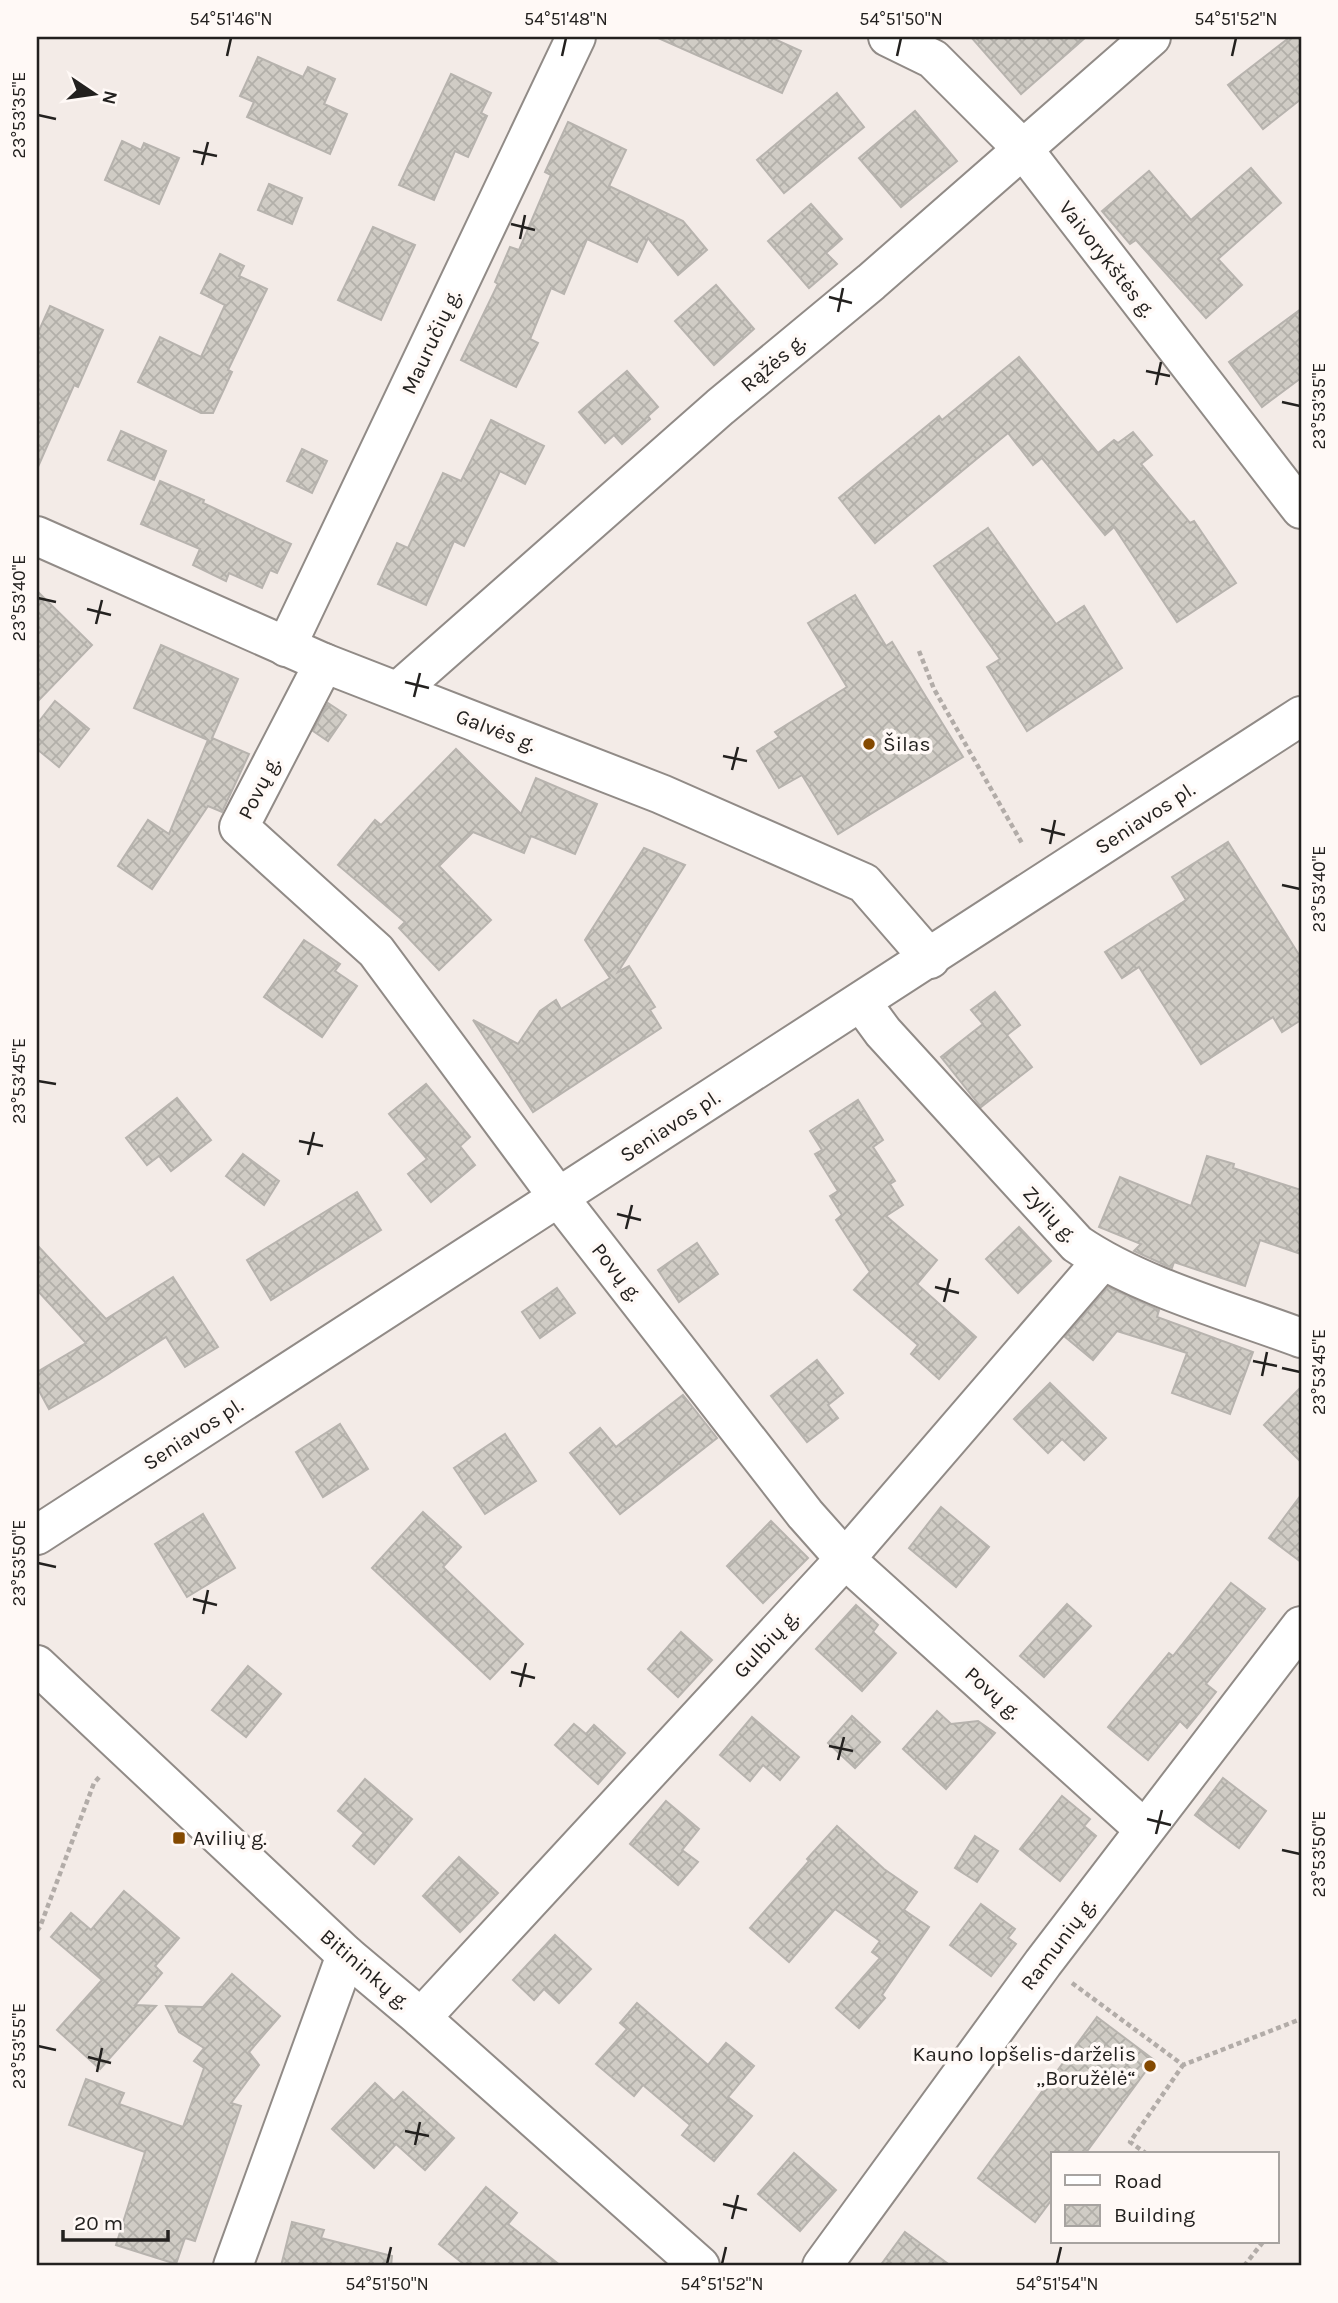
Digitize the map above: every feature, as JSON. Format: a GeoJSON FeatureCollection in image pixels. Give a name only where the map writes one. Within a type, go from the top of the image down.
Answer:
{"type":"FeatureCollection","features":[{"type":"Feature","properties":{"kind":"street","name":"Mauručių g."},"geometry":{"type":"LineString","coordinates":[[286,647],[576,37]]}},
{"type":"Feature","properties":{"kind":"street","name":"Vaivorykštės g."},"geometry":{"type":"LineString","coordinates":[[888,37],[933,59],[1023,149],[1301,509]]}},
{"type":"Feature","properties":{"kind":"street","name":"Rąžės g."},"geometry":{"type":"LineString","coordinates":[[398,691],[719,407],[871,282],[1151,37]]}},
{"type":"Feature","properties":{"kind":"street","name":"Galvės g."},"geometry":{"type":"LineString","coordinates":[[37,536],[324,663],[661,794],[864,883],[930,959]]}},
{"type":"Feature","properties":{"kind":"street","name":"Povų g."},"geometry":{"type":"LineString","coordinates":[[324,663],[239,827],[376,951],[559,1198],[805,1514],[845,1559],[1144,1829]]}},
{"type":"Feature","properties":{"kind":"street","name":"Seniavos pl."},"geometry":{"type":"LineString","coordinates":[[37,1535],[930,959],[1301,716]]}},
{"type":"Feature","properties":{"kind":"street","name":"Zylių g."},"geometry":{"type":"LineString","coordinates":[[860,1002],[883,1032],[1077,1244],[1102,1261],[1145,1280],[1301,1338]]}},
{"type":"Feature","properties":{"kind":"street","name":"Gulbių g."},"geometry":{"type":"LineString","coordinates":[[421,2018],[845,1559],[1102,1261]]}},
{"type":"Feature","properties":{"kind":"street","name":"Ramunių g."},"geometry":{"type":"LineString","coordinates":[[822,2266],[1043,1963],[1301,1626]]}},
{"type":"Feature","properties":{"kind":"street","name":"Bitininkų g."},"geometry":{"type":"LineString","coordinates":[[37,1665],[346,1955],[421,2018],[700,2266]]}},
{"type":"Feature","properties":{"kind":"street"},"geometry":{"type":"LineString","coordinates":[[233,2266],[346,1955]]}},
{"type":"Feature","properties":{"kind":"path"},"geometry":{"type":"LineString","coordinates":[[919,651],[934,689],[1023,845]]}},
{"type":"Feature","properties":{"kind":"path"},"geometry":{"type":"LineString","coordinates":[[37,1931],[94,1783],[124,1747]]}},
{"type":"Feature","properties":{"kind":"path"},"geometry":{"type":"LineString","coordinates":[[1043,1963],[1184,2065]]}},
{"type":"Feature","properties":{"kind":"path"},"geometry":{"type":"LineString","coordinates":[[1144,2152],[1130,2142],[1184,2065],[1301,2019]]}},
{"type":"Feature","properties":{"kind":"path"},"geometry":{"type":"LineString","coordinates":[[1244,2266],[1260,2244]]}},
{"type":"Feature","properties":{"kind":"building"},"geometry":{"type":"Polygon","coordinates":[[[656,37],[770,37],[801,51],[782,93],[656,37]]]}},
{"type":"Feature","properties":{"kind":"building"},"geometry":{"type":"Polygon","coordinates":[[[971,37],[1086,37],[1021,94],[971,37]]]}},
{"type":"Feature","properties":{"kind":"building"},"geometry":{"type":"Polygon","coordinates":[[[1290,37],[1301,37],[1301,99],[1263,129],[1228,85],[1290,37]]]}},
{"type":"Feature","properties":{"kind":"building"},"geometry":{"type":"Polygon","coordinates":[[[258,57],[303,77],[308,67],[335,79],[324,104],[347,114],[330,154],[247,117],[254,102],[240,96],[258,57]]]}},
{"type":"Feature","properties":{"kind":"building"},"geometry":{"type":"Polygon","coordinates":[[[451,74],[491,93],[481,113],[487,116],[468,157],[455,151],[434,200],[399,185],[451,74]]]}},
{"type":"Feature","properties":{"kind":"building"},"geometry":{"type":"Polygon","coordinates":[[[837,93],[864,127],[784,193],[757,160],[837,93]]]}},
{"type":"Feature","properties":{"kind":"building"},"geometry":{"type":"Polygon","coordinates":[[[915,111],[957,161],[901,207],[859,158],[915,111]]]}},
{"type":"Feature","properties":{"kind":"building"},"geometry":{"type":"Polygon","coordinates":[[[568,122],[626,150],[609,186],[683,221],[707,250],[678,275],[648,238],[637,262],[587,239],[564,294],[551,288],[530,339],[538,343],[516,387],[461,360],[498,284],[495,282],[510,247],[519,250],[551,175],[545,172],[568,122]]]}},
{"type":"Feature","properties":{"kind":"building"},"geometry":{"type":"Polygon","coordinates":[[[122,141],[141,150],[144,143],[179,158],[159,204],[105,180],[122,141]]]}},
{"type":"Feature","properties":{"kind":"building"},"geometry":{"type":"Polygon","coordinates":[[[1251,168],[1281,203],[1218,259],[1242,285],[1206,318],[1136,240],[1130,244],[1102,211],[1149,171],[1191,220],[1251,168]]]}},
{"type":"Feature","properties":{"kind":"building"},"geometry":{"type":"Polygon","coordinates":[[[269,184],[302,198],[292,224],[258,210],[269,184]]]}},
{"type":"Feature","properties":{"kind":"building"},"geometry":{"type":"Polygon","coordinates":[[[811,204],[842,239],[826,253],[837,264],[809,288],[768,241],[811,204]]]}},
{"type":"Feature","properties":{"kind":"building"},"geometry":{"type":"Polygon","coordinates":[[[373,227],[415,245],[381,320],[338,300],[373,227]]]}},
{"type":"Feature","properties":{"kind":"building"},"geometry":{"type":"Polygon","coordinates":[[[220,254],[244,266],[239,276],[267,289],[228,370],[232,372],[213,413],[201,413],[138,382],[160,337],[201,357],[225,305],[201,293],[220,254]]]}},
{"type":"Feature","properties":{"kind":"building"},"geometry":{"type":"Polygon","coordinates":[[[716,285],[754,329],[714,365],[675,321],[716,285]]]}},
{"type":"Feature","properties":{"kind":"building"},"geometry":{"type":"Polygon","coordinates":[[[50,306],[103,330],[78,387],[74,385],[37,469],[37,335],[50,306]]]}},
{"type":"Feature","properties":{"kind":"building"},"geometry":{"type":"Polygon","coordinates":[[[1301,309],[1301,378],[1262,407],[1229,362],[1301,309]]]}},
{"type":"Feature","properties":{"kind":"building"},"geometry":{"type":"Polygon","coordinates":[[[1019,357],[1098,453],[1114,440],[1118,443],[1133,432],[1152,455],[1141,464],[1190,523],[1194,521],[1236,583],[1177,622],[1114,527],[1105,535],[1042,458],[1033,465],[1008,433],[875,543],[839,498],[939,416],[942,420],[1019,357]]]}},
{"type":"Feature","properties":{"kind":"building"},"geometry":{"type":"Polygon","coordinates":[[[627,371],[658,407],[648,416],[650,419],[622,444],[614,435],[605,443],[579,412],[627,371]]]}},
{"type":"Feature","properties":{"kind":"building"},"geometry":{"type":"Polygon","coordinates":[[[491,420],[544,446],[525,484],[500,471],[464,546],[454,541],[426,605],[378,584],[397,543],[408,548],[443,473],[461,481],[491,420]]]}},
{"type":"Feature","properties":{"kind":"building"},"geometry":{"type":"Polygon","coordinates":[[[121,431],[166,451],[154,480],[108,460],[121,431]]]}},
{"type":"Feature","properties":{"kind":"building"},"geometry":{"type":"Polygon","coordinates":[[[302,449],[327,461],[312,493],[287,481],[302,449]]]}},
{"type":"Feature","properties":{"kind":"building"},"geometry":{"type":"Polygon","coordinates":[[[160,481],[291,544],[277,573],[270,570],[262,588],[229,573],[226,581],[193,565],[200,549],[141,524],[160,481]]]}},
{"type":"Feature","properties":{"kind":"building"},"geometry":{"type":"Polygon","coordinates":[[[988,528],[1056,624],[1084,606],[1122,668],[1027,731],[987,667],[1000,659],[934,566],[988,528]]]}},
{"type":"Feature","properties":{"kind":"building"},"geometry":{"type":"Polygon","coordinates":[[[37,591],[92,645],[37,702],[37,591]]]}},
{"type":"Feature","properties":{"kind":"building","name":"Šilas"},"geometry":{"type":"Polygon","coordinates":[[[855,595],[886,646],[892,642],[963,757],[838,834],[802,775],[779,788],[757,751],[779,737],[775,732],[847,687],[808,623],[855,595]]]}},
{"type":"Feature","properties":{"kind":"building"},"geometry":{"type":"Polygon","coordinates":[[[161,645],[238,679],[212,738],[249,754],[222,812],[208,806],[152,889],[118,866],[148,820],[169,834],[208,740],[134,708],[161,645]]]}},
{"type":"Feature","properties":{"kind":"building"},"geometry":{"type":"Polygon","coordinates":[[[55,701],[89,729],[59,767],[37,749],[37,724],[55,701]]]}},
{"type":"Feature","properties":{"kind":"building"},"geometry":{"type":"Polygon","coordinates":[[[328,703],[346,715],[328,741],[313,731],[328,703]]]}},
{"type":"Feature","properties":{"kind":"building"},"geometry":{"type":"Polygon","coordinates":[[[456,749],[521,814],[536,778],[597,804],[575,854],[531,836],[524,853],[473,832],[439,866],[491,920],[439,970],[399,928],[405,922],[338,865],[375,820],[381,825],[456,749]]]}},
{"type":"Feature","properties":{"kind":"building"},"geometry":{"type":"Polygon","coordinates":[[[1228,842],[1301,958],[1301,1020],[1282,1032],[1273,1017],[1201,1064],[1139,967],[1122,978],[1105,952],[1186,900],[1172,877],[1228,842]]]}},
{"type":"Feature","properties":{"kind":"building"},"geometry":{"type":"Polygon","coordinates":[[[644,848],[685,865],[618,972],[629,966],[655,1007],[650,1010],[661,1028],[533,1112],[473,1020],[518,1044],[540,1011],[556,1000],[561,1009],[610,978],[585,940],[644,848]]]}},
{"type":"Feature","properties":{"kind":"building"},"geometry":{"type":"Polygon","coordinates":[[[304,940],[340,964],[335,971],[357,986],[322,1037],[264,997],[304,940]]]}},
{"type":"Feature","properties":{"kind":"building"},"geometry":{"type":"Polygon","coordinates":[[[995,992],[1020,1025],[1007,1035],[1032,1067],[981,1107],[941,1057],[983,1024],[971,1010],[995,992]]]}},
{"type":"Feature","properties":{"kind":"building"},"geometry":{"type":"Polygon","coordinates":[[[426,1084],[470,1137],[460,1146],[475,1165],[431,1202],[408,1174],[427,1159],[389,1114],[426,1084]]]}},
{"type":"Feature","properties":{"kind":"building"},"geometry":{"type":"Polygon","coordinates":[[[177,1098],[211,1140],[171,1171],[159,1156],[147,1165],[126,1138],[177,1098]]]}},
{"type":"Feature","properties":{"kind":"building"},"geometry":{"type":"Polygon","coordinates":[[[858,1100],[883,1140],[873,1147],[895,1181],[890,1184],[903,1205],[886,1216],[937,1260],[917,1284],[976,1337],[939,1379],[911,1354],[918,1345],[854,1290],[870,1272],[836,1220],[842,1215],[830,1196],[838,1191],[815,1154],[822,1150],[810,1131],[858,1100]]]}},
{"type":"Feature","properties":{"kind":"building"},"geometry":{"type":"Polygon","coordinates":[[[243,1154],[279,1181],[264,1205],[226,1176],[243,1154]]]}},
{"type":"Feature","properties":{"kind":"building"},"geometry":{"type":"Polygon","coordinates":[[[1207,1156],[1234,1164],[1233,1168],[1301,1190],[1301,1254],[1260,1240],[1245,1286],[1174,1262],[1172,1268],[1134,1251],[1141,1244],[1099,1227],[1120,1177],[1191,1206],[1207,1156]]]}},
{"type":"Feature","properties":{"kind":"building"},"geometry":{"type":"Polygon","coordinates":[[[357,1192],[381,1230],[271,1300],[247,1260],[357,1192]]]}},
{"type":"Feature","properties":{"kind":"building"},"geometry":{"type":"Polygon","coordinates":[[[1019,1227],[1051,1261],[1018,1293],[986,1259],[1019,1227]]]}},
{"type":"Feature","properties":{"kind":"building"},"geometry":{"type":"Polygon","coordinates":[[[697,1243],[718,1274],[679,1302],[658,1270],[697,1243]]]}},
{"type":"Feature","properties":{"kind":"building"},"geometry":{"type":"Polygon","coordinates":[[[37,1245],[106,1319],[173,1277],[218,1347],[185,1367],[166,1337],[49,1409],[37,1387],[37,1372],[86,1343],[37,1290],[37,1245]]]}},
{"type":"Feature","properties":{"kind":"building"},"geometry":{"type":"Polygon","coordinates":[[[1108,1287],[1159,1310],[1157,1317],[1253,1352],[1230,1414],[1172,1393],[1187,1353],[1117,1331],[1093,1360],[1065,1337],[1108,1287]]]}},
{"type":"Feature","properties":{"kind":"building"},"geometry":{"type":"Polygon","coordinates":[[[557,1288],[575,1313],[540,1338],[522,1312],[557,1288]]]}},
{"type":"Feature","properties":{"kind":"building"},"geometry":{"type":"Polygon","coordinates":[[[817,1360],[843,1393],[828,1405],[838,1418],[807,1442],[771,1396],[817,1360]]]}},
{"type":"Feature","properties":{"kind":"building"},"geometry":{"type":"Polygon","coordinates":[[[1050,1383],[1106,1438],[1084,1460],[1062,1439],[1048,1453],[1014,1419],[1050,1383]]]}},
{"type":"Feature","properties":{"kind":"building"},"geometry":{"type":"Polygon","coordinates":[[[1301,1387],[1301,1462],[1264,1425],[1301,1387]]]}},
{"type":"Feature","properties":{"kind":"building"},"geometry":{"type":"Polygon","coordinates":[[[683,1395],[717,1438],[620,1514],[570,1453],[600,1428],[616,1447],[683,1395]]]}},
{"type":"Feature","properties":{"kind":"building"},"geometry":{"type":"Polygon","coordinates":[[[340,1424],[368,1469],[323,1497],[296,1452],[340,1424]]]}},
{"type":"Feature","properties":{"kind":"building"},"geometry":{"type":"Polygon","coordinates":[[[505,1434],[536,1481],[485,1514],[454,1468],[505,1434]]]}},
{"type":"Feature","properties":{"kind":"building"},"geometry":{"type":"Polygon","coordinates":[[[1301,1495],[1301,1562],[1269,1538],[1301,1495]]]}},
{"type":"Feature","properties":{"kind":"building"},"geometry":{"type":"Polygon","coordinates":[[[941,1507],[989,1547],[956,1587],[909,1548],[941,1507]]]}},
{"type":"Feature","properties":{"kind":"building"},"geometry":{"type":"Polygon","coordinates":[[[423,1512],[461,1547],[443,1567],[523,1644],[490,1679],[372,1568],[423,1512]]]}},
{"type":"Feature","properties":{"kind":"building"},"geometry":{"type":"Polygon","coordinates":[[[203,1514],[235,1568],[187,1597],[155,1544],[203,1514]]]}},
{"type":"Feature","properties":{"kind":"building"},"geometry":{"type":"Polygon","coordinates":[[[771,1521],[808,1558],[763,1603],[727,1566],[771,1521]]]}},
{"type":"Feature","properties":{"kind":"building"},"geometry":{"type":"Polygon","coordinates":[[[1231,1583],[1265,1609],[1206,1684],[1216,1692],[1187,1728],[1180,1721],[1148,1760],[1108,1727],[1169,1653],[1173,1656],[1231,1583]]]}},
{"type":"Feature","properties":{"kind":"building"},"geometry":{"type":"Polygon","coordinates":[[[1067,1604],[1091,1626],[1044,1677],[1020,1656],[1067,1604]]]}},
{"type":"Feature","properties":{"kind":"building"},"geometry":{"type":"Polygon","coordinates":[[[856,1605],[878,1625],[873,1632],[896,1653],[862,1691],[816,1649],[856,1605]]]}},
{"type":"Feature","properties":{"kind":"building"},"geometry":{"type":"Polygon","coordinates":[[[681,1632],[712,1660],[678,1697],[648,1669],[681,1632]]]}},
{"type":"Feature","properties":{"kind":"building"},"geometry":{"type":"Polygon","coordinates":[[[248,1666],[281,1694],[246,1737],[212,1710],[248,1666]]]}},
{"type":"Feature","properties":{"kind":"building"},"geometry":{"type":"Polygon","coordinates":[[[937,1711],[951,1724],[978,1721],[995,1733],[946,1789],[903,1749],[937,1711]]]}},
{"type":"Feature","properties":{"kind":"building"},"geometry":{"type":"Polygon","coordinates":[[[852,1716],[880,1742],[855,1768],[828,1743],[852,1716]]]}},
{"type":"Feature","properties":{"kind":"building"},"geometry":{"type":"Polygon","coordinates":[[[752,1717],[799,1757],[780,1780],[763,1765],[750,1781],[720,1755],[752,1717]]]}},
{"type":"Feature","properties":{"kind":"building"},"geometry":{"type":"Polygon","coordinates":[[[574,1724],[586,1734],[594,1725],[625,1753],[598,1784],[555,1745],[574,1724]]]}},
{"type":"Feature","properties":{"kind":"building"},"geometry":{"type":"Polygon","coordinates":[[[1223,1778],[1266,1811],[1239,1848],[1195,1815],[1223,1778]]]}},
{"type":"Feature","properties":{"kind":"building"},"geometry":{"type":"Polygon","coordinates":[[[365,1779],[412,1819],[374,1864],[353,1846],[364,1833],[338,1811],[365,1779]]]}},
{"type":"Feature","properties":{"kind":"building"},"geometry":{"type":"Polygon","coordinates":[[[1062,1796],[1090,1819],[1084,1826],[1096,1836],[1060,1881],[1020,1849],[1062,1796]]]}},
{"type":"Feature","properties":{"kind":"building"},"geometry":{"type":"Polygon","coordinates":[[[666,1801],[699,1829],[682,1850],[698,1862],[678,1885],[630,1844],[666,1801]]]}},
{"type":"Feature","properties":{"kind":"building"},"geometry":{"type":"Polygon","coordinates":[[[837,1826],[884,1869],[917,1892],[904,1910],[929,1927],[882,1995],[885,1998],[859,2028],[836,2008],[880,1958],[872,1952],[880,1941],[835,1909],[789,1962],[750,1928],[837,1826]]]}},
{"type":"Feature","properties":{"kind":"building"},"geometry":{"type":"Polygon","coordinates":[[[975,1836],[998,1851],[977,1882],[955,1868],[975,1836]]]}},
{"type":"Feature","properties":{"kind":"building"},"geometry":{"type":"Polygon","coordinates":[[[459,1857],[498,1893],[460,1932],[423,1896],[459,1857]]]}},
{"type":"Feature","properties":{"kind":"building"},"geometry":{"type":"Polygon","coordinates":[[[124,1891],[179,1938],[155,1966],[162,1973],[135,2005],[156,2006],[100,2069],[57,2030],[102,1980],[51,1937],[71,1913],[91,1930],[124,1891]]]}},
{"type":"Feature","properties":{"kind":"building"},"geometry":{"type":"Polygon","coordinates":[[[981,1904],[1015,1929],[1008,1938],[1016,1944],[991,1976],[950,1945],[981,1904]]]}},
{"type":"Feature","properties":{"kind":"building"},"geometry":{"type":"Polygon","coordinates":[[[555,1935],[591,1969],[559,2003],[544,1989],[534,2000],[513,1980],[555,1935]]]}},
{"type":"Feature","properties":{"kind":"building"},"geometry":{"type":"Polygon","coordinates":[[[232,1974],[280,2016],[249,2052],[259,2065],[231,2103],[241,2106],[195,2241],[185,2238],[176,2264],[116,2245],[145,2152],[69,2125],[86,2079],[124,2093],[119,2104],[183,2127],[204,2068],[194,2061],[204,2048],[179,2032],[166,2006],[203,2007],[232,1974]]]}},
{"type":"Feature","properties":{"kind":"building"},"geometry":{"type":"Polygon","coordinates":[[[637,2003],[708,2065],[726,2043],[754,2066],[728,2097],[752,2116],[714,2161],[682,2135],[690,2125],[643,2085],[634,2096],[596,2064],[627,2029],[620,2023],[637,2003]]]}},
{"type":"Feature","properties":{"kind":"building"},"geometry":{"type":"Polygon","coordinates":[[[1097,2017],[1154,2060],[1086,2152],[1051,2152],[1051,2201],[1035,2222],[978,2178],[1097,2017]]]}},
{"type":"Feature","properties":{"kind":"building"},"geometry":{"type":"Polygon","coordinates":[[[375,2083],[394,2101],[403,2092],[454,2138],[425,2170],[396,2144],[374,2168],[332,2129],[375,2083]]]}},
{"type":"Feature","properties":{"kind":"building"},"geometry":{"type":"Polygon","coordinates":[[[794,2153],[836,2190],[800,2231],[758,2194],[794,2153]]]}},
{"type":"Feature","properties":{"kind":"building"},"geometry":{"type":"Polygon","coordinates":[[[486,2187],[517,2213],[508,2224],[561,2266],[466,2266],[439,2244],[486,2187]]]}},
{"type":"Feature","properties":{"kind":"building"},"geometry":{"type":"Polygon","coordinates":[[[292,2222],[324,2230],[321,2238],[392,2256],[391,2266],[281,2266],[292,2222]]]}},
{"type":"Feature","properties":{"kind":"building"},"geometry":{"type":"Polygon","coordinates":[[[905,2232],[951,2266],[880,2266],[905,2232]]]}},
{"type":"Feature","properties":{"kind":"place","name":"Šilas"},"geometry":{"type":"Point","coordinates":[869,744]}},
{"type":"Feature","properties":{"kind":"place","name":"Avilių g."},"geometry":{"type":"Point","coordinates":[179,1838]}},
{"type":"Feature","properties":{"kind":"place","name":"Kauno lopšelis-darželis „Boružėlė“"},"geometry":{"type":"Point","coordinates":[1150,2066]}}]}
